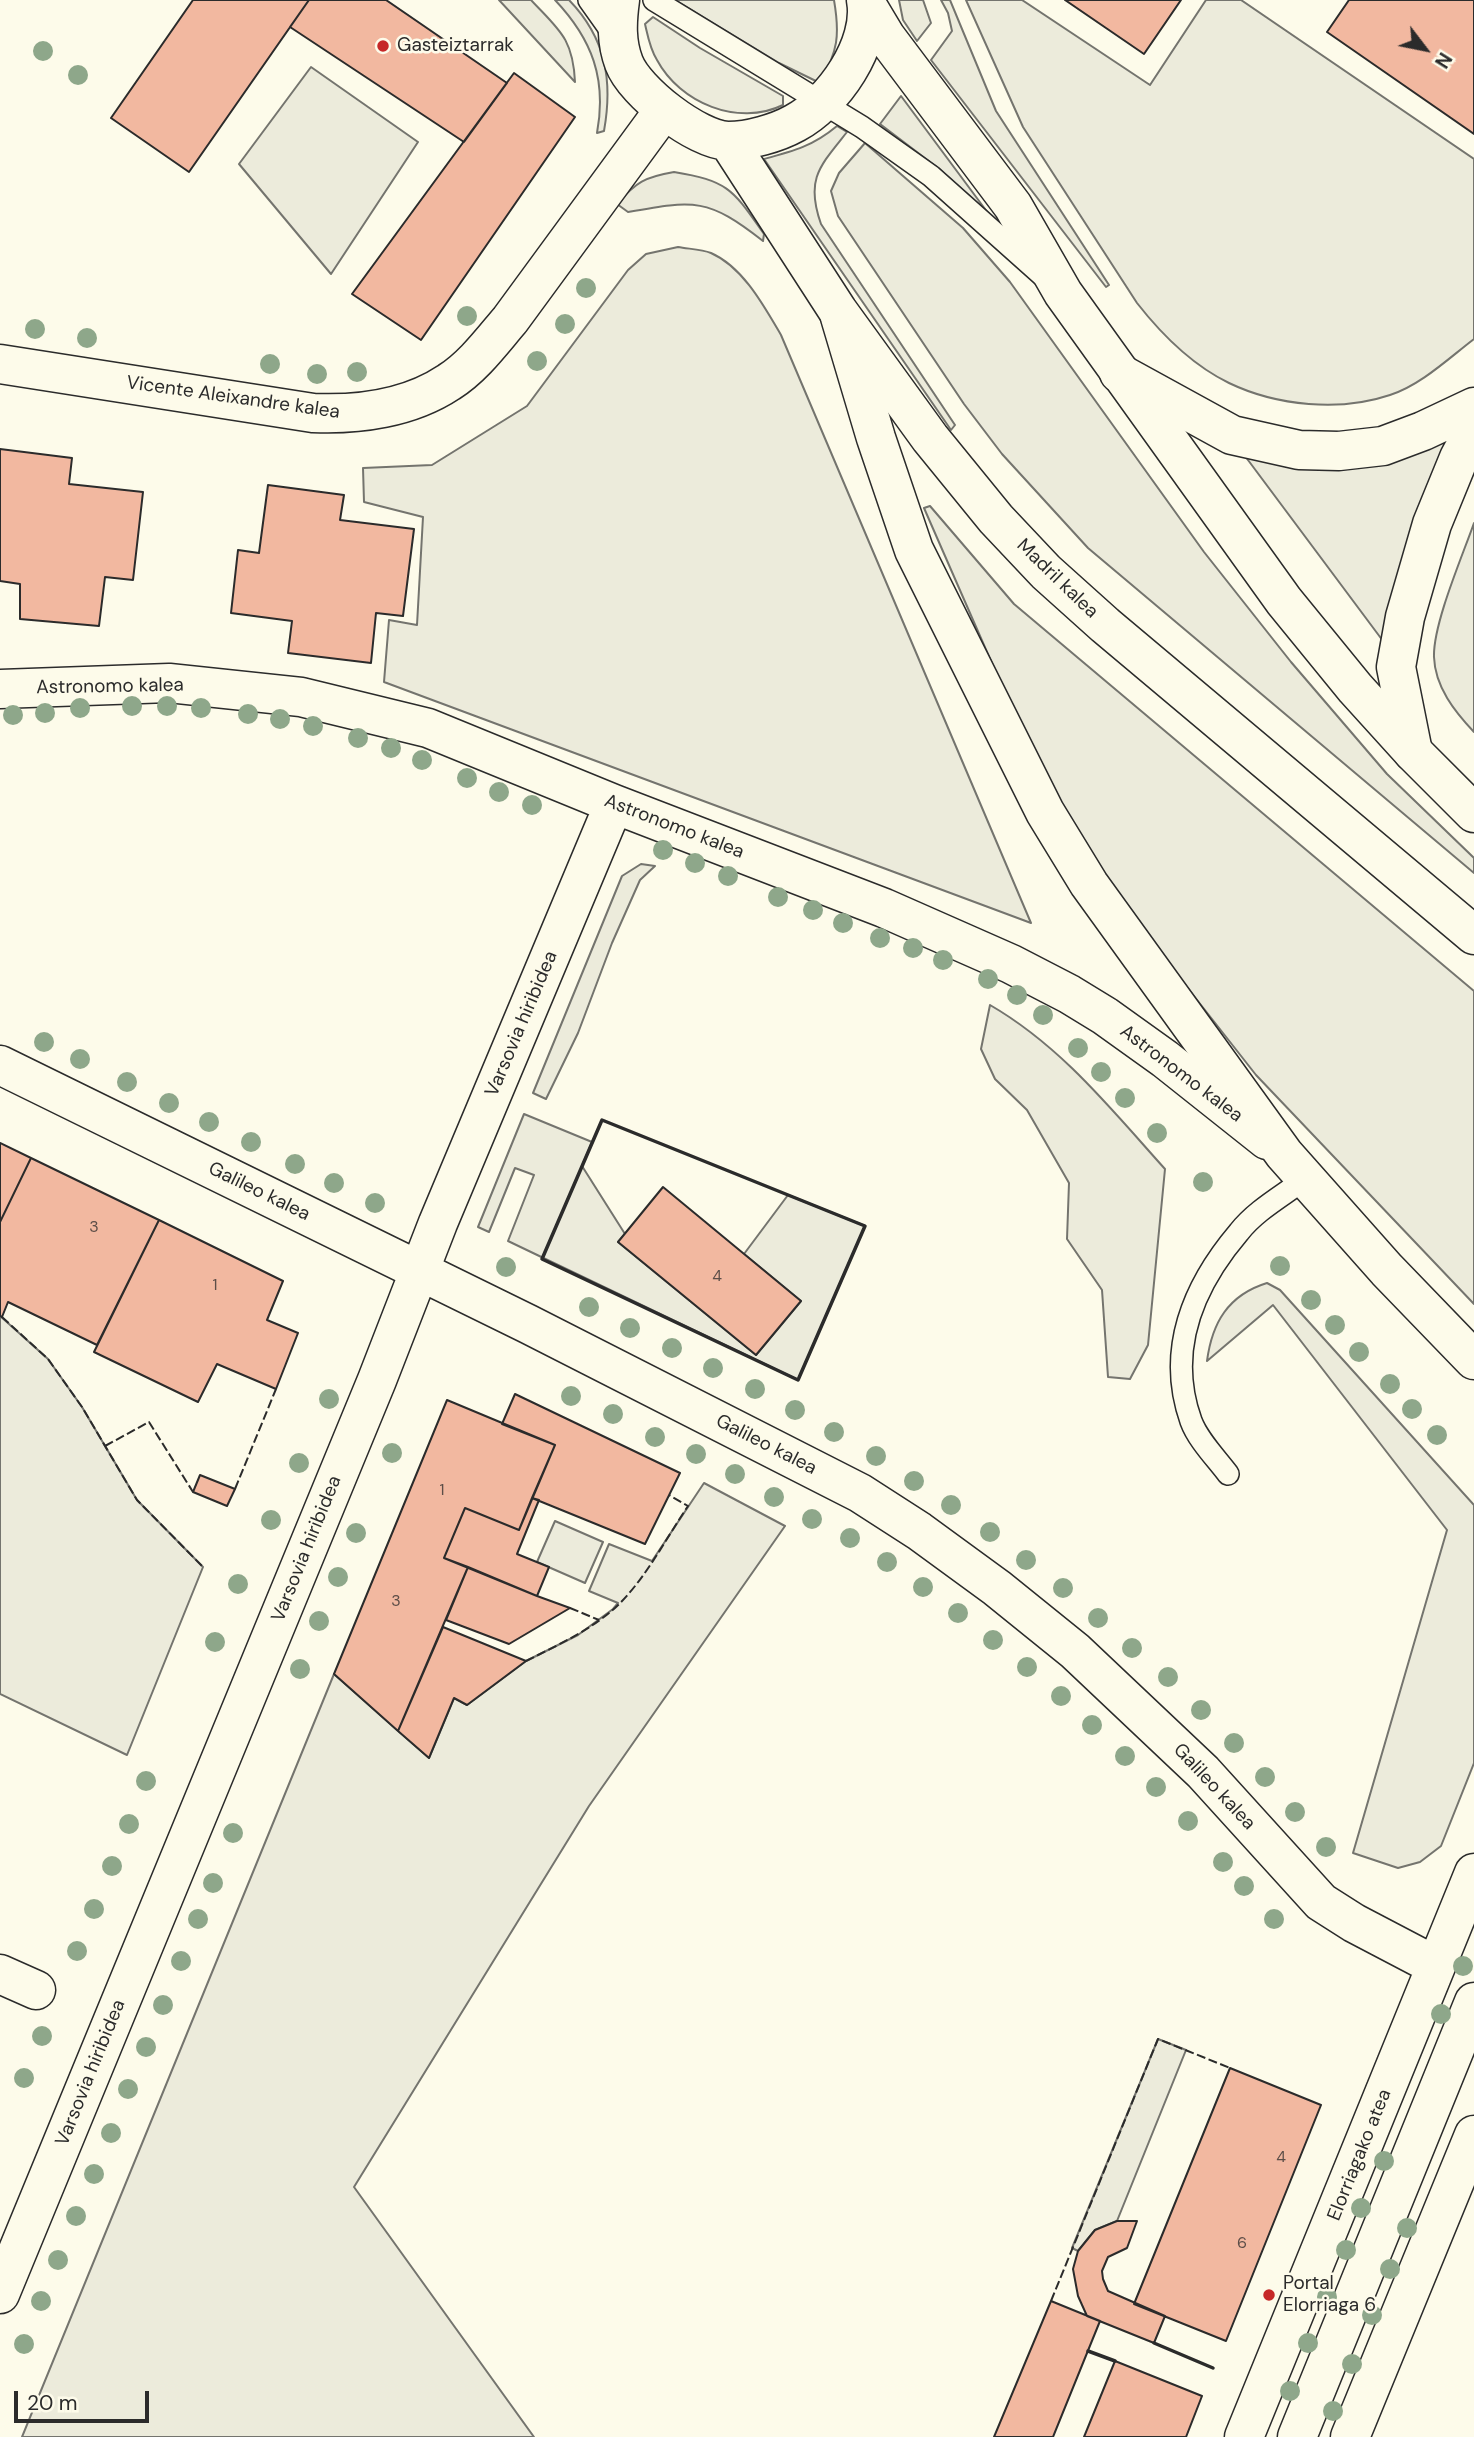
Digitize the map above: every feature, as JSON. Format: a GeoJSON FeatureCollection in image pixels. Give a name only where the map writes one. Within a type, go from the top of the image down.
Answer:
{"type":"FeatureCollection","features":[{"type":"Feature","properties":{"kind":"street"},"geometry":{"type":"LineString","coordinates":[[620,0],[617,41],[625,66],[664,110],[699,134],[728,141],[760,136],[796,123],[824,102],[850,66],[866,32],[867,3]]}},
{"type":"Feature","properties":{"kind":"street"},"geometry":{"type":"LineString","coordinates":[[867,3],[886,37],[1013,206],[1063,293],[1284,601],[1355,688],[1413,752],[1474,813]]}},
{"type":"Feature","properties":{"kind":"street","name":"Vicente Aleixandre kalea"},"geometry":{"type":"LineString","coordinates":[[0,364],[313,413],[349,414],[384,408],[423,396],[450,382],[501,330],[664,110]]}},
{"type":"Feature","properties":{"kind":"street","name":"Madril kalea"},"geometry":{"type":"LineString","coordinates":[[728,141],[838,311],[930,438],[996,519],[1046,572],[1105,625],[1474,935]]}},
{"type":"Feature","properties":{"kind":"street","name":"Astronomo kalea"},"geometry":{"type":"LineString","coordinates":[[838,311],[876,438],[914,550],[1045,812],[1089,884],[1295,1166],[1387,1270],[1474,1360]]}},
{"type":"Feature","properties":{"kind":"street"},"geometry":{"type":"LineString","coordinates":[[1119,373],[1232,435],[1299,450],[1339,451],[1383,446],[1474,407]]}},
{"type":"Feature","properties":{"kind":"street"},"geometry":{"type":"LineString","coordinates":[[1413,752],[1396,667],[1405,617],[1432,524],[1459,458],[1474,430]]}},
{"type":"Feature","properties":{"kind":"street","name":"Astronomo kalea"},"geometry":{"type":"LineString","coordinates":[[0,690],[169,684],[301,697],[428,728],[614,804],[884,908],[1011,964],[1105,1016],[1165,1059],[1295,1166]]}},
{"type":"Feature","properties":{"kind":"street","name":"Varsovia hiribidea"},"geometry":{"type":"LineString","coordinates":[[0,2294],[419,1271],[614,804]]}},
{"type":"Feature","properties":{"kind":"street","name":"Galileo kalea"},"geometry":{"type":"LineString","coordinates":[[0,1065],[419,1271],[860,1493],[919,1531],[997,1588],[1075,1651],[1203,1773],[1321,1902],[1354,1923],[1436,1966]]}},
{"type":"Feature","properties":{"kind":"street","name":"Elorriagako atea"},"geometry":{"type":"LineString","coordinates":[[1244,2437],[1474,1873]]}},
{"type":"Feature","properties":{"kind":"street"},"geometry":{"type":"LineString","coordinates":[[0,1974],[36,1990]]}},
{"type":"Feature","properties":{"kind":"street"},"geometry":{"type":"LineString","coordinates":[[1297,2437],[1474,2003]]}},
{"type":"Feature","properties":{"kind":"street"},"geometry":{"type":"LineString","coordinates":[[1350,2437],[1474,2135]]}},
{"type":"Feature","properties":{"kind":"lane"},"geometry":{"type":"LineString","coordinates":[[589,0],[617,41]]}},
{"type":"Feature","properties":{"kind":"lane"},"geometry":{"type":"LineString","coordinates":[[654,0],[824,102],[931,176],[991,233],[1063,293]]}},
{"type":"Feature","properties":{"kind":"lane"},"geometry":{"type":"LineString","coordinates":[[1228,1474],[1192,1424],[1181,1383],[1184,1332],[1203,1284],[1239,1231],[1295,1166]]}},
{"type":"Feature","properties":{"kind":"shaded area"},"geometry":{"type":"Polygon","coordinates":[[[499,0],[531,0],[549,19],[568,45],[575,82],[499,0]]]}},
{"type":"Feature","properties":{"kind":"shaded area"},"geometry":{"type":"Polygon","coordinates":[[[555,0],[569,0],[591,29],[599,45],[608,95],[604,131],[597,133],[600,95],[594,61],[579,30],[555,0]]]}},
{"type":"Feature","properties":{"kind":"shaded area"},"geometry":{"type":"Polygon","coordinates":[[[675,0],[834,0],[837,33],[831,61],[820,83],[779,63],[675,0]]]}},
{"type":"Feature","properties":{"kind":"shaded area"},"geometry":{"type":"Polygon","coordinates":[[[899,0],[923,0],[931,23],[917,41],[903,20],[899,0]]]}},
{"type":"Feature","properties":{"kind":"shaded area"},"geometry":{"type":"Polygon","coordinates":[[[941,0],[950,0],[996,111],[1109,285],[1106,287],[931,60],[952,31],[948,13],[941,0]]]}},
{"type":"Feature","properties":{"kind":"shaded area"},"geometry":{"type":"Polygon","coordinates":[[[966,0],[1022,0],[1150,85],[1206,0],[1241,0],[1474,159],[1474,339],[1413,385],[1390,395],[1350,404],[1309,404],[1267,397],[1215,376],[1167,338],[1137,303],[1023,127],[966,0]]]}},
{"type":"Feature","properties":{"kind":"shaded area"},"geometry":{"type":"Polygon","coordinates":[[[653,17],[783,96],[783,105],[766,111],[729,112],[695,99],[667,75],[655,56],[645,24],[653,17]]]}},
{"type":"Feature","properties":{"kind":"shaded area"},"geometry":{"type":"Polygon","coordinates":[[[311,67],[418,142],[331,274],[239,164],[311,67]]]}},
{"type":"Feature","properties":{"kind":"shaded area"},"geometry":{"type":"Polygon","coordinates":[[[901,96],[988,213],[938,168],[880,124],[901,96]]]}},
{"type":"Feature","properties":{"kind":"shaded area"},"geometry":{"type":"Polygon","coordinates":[[[837,126],[847,132],[829,154],[815,184],[816,209],[821,224],[955,425],[951,430],[764,159],[803,147],[837,126]]]}},
{"type":"Feature","properties":{"kind":"shaded area"},"geometry":{"type":"Polygon","coordinates":[[[865,143],[963,228],[1010,282],[1204,552],[1291,662],[1387,774],[1474,858],[1474,873],[1088,548],[1002,454],[964,404],[838,216],[831,191],[839,173],[865,143]]]}},
{"type":"Feature","properties":{"kind":"shaded area"},"geometry":{"type":"Polygon","coordinates":[[[674,172],[707,179],[728,190],[745,207],[764,234],[763,241],[728,217],[700,206],[670,205],[628,212],[617,204],[642,182],[674,172]]]}},
{"type":"Feature","properties":{"kind":"shaded area"},"geometry":{"type":"Polygon","coordinates":[[[678,247],[711,253],[733,268],[752,288],[781,335],[1031,923],[384,682],[389,620],[417,625],[423,517],[364,502],[363,468],[432,465],[527,406],[628,270],[646,254],[678,247]]]}},
{"type":"Feature","properties":{"kind":"shaded area"},"geometry":{"type":"Polygon","coordinates":[[[1456,435],[1383,641],[1245,456],[1456,435]]]}},
{"type":"Feature","properties":{"kind":"shaded area"},"geometry":{"type":"Polygon","coordinates":[[[930,506],[1014,604],[1474,991],[1474,1304],[1256,1075],[1142,930],[1073,829],[1015,716],[924,508],[930,506]]]}},
{"type":"Feature","properties":{"kind":"shaded area"},"geometry":{"type":"Polygon","coordinates":[[[1474,523],[1474,732],[1442,689],[1434,657],[1443,609],[1474,523]]]}},
{"type":"Feature","properties":{"kind":"shaded area"},"geometry":{"type":"Polygon","coordinates":[[[641,864],[655,866],[640,880],[612,943],[578,1033],[546,1099],[533,1093],[622,876],[641,864]]]}},
{"type":"Feature","properties":{"kind":"shaded area"},"geometry":{"type":"Polygon","coordinates":[[[990,1005],[1040,1039],[1062,1059],[1165,1169],[1148,1345],[1130,1379],[1108,1377],[1102,1290],[1067,1239],[1069,1183],[1027,1110],[995,1079],[981,1049],[990,1005]]]}},
{"type":"Feature","properties":{"kind":"shaded area"},"geometry":{"type":"Polygon","coordinates":[[[524,1114],[592,1142],[582,1166],[625,1234],[618,1242],[756,1355],[801,1301],[744,1254],[788,1195],[865,1226],[798,1380],[508,1241],[534,1175],[515,1168],[489,1232],[478,1227],[524,1114]]]}},
{"type":"Feature","properties":{"kind":"shaded area"},"geometry":{"type":"Polygon","coordinates":[[[1267,1283],[1280,1290],[1474,1505],[1474,1763],[1441,1846],[1420,1862],[1398,1868],[1353,1853],[1447,1530],[1273,1305],[1207,1361],[1213,1334],[1224,1312],[1242,1295],[1267,1283]]]}},
{"type":"Feature","properties":{"kind":"shaded area"},"geometry":{"type":"Polygon","coordinates":[[[0,1316],[48,1359],[82,1407],[137,1500],[203,1567],[127,1755],[0,1694],[0,1316]]]}},
{"type":"Feature","properties":{"kind":"shaded area"},"geometry":{"type":"Polygon","coordinates":[[[704,1483],[785,1526],[589,1806],[354,2187],[534,2437],[22,2437],[334,1674],[429,1758],[454,1698],[467,1705],[526,1661],[578,1635],[613,1609],[618,1603],[589,1591],[609,1544],[652,1561],[704,1483]]]}},
{"type":"Feature","properties":{"kind":"shaded area"},"geometry":{"type":"Polygon","coordinates":[[[555,1521],[603,1542],[585,1583],[537,1562],[555,1521]]]}},
{"type":"Feature","properties":{"kind":"shaded area"},"geometry":{"type":"Polygon","coordinates":[[[1158,2039],[1186,2050],[1117,2221],[1095,2230],[1078,2251],[1072,2248],[1158,2039]]]}},
{"type":"Feature","properties":{"kind":"building"},"geometry":{"type":"Polygon","coordinates":[[[193,0],[309,0],[189,172],[111,118],[193,0]]]}},
{"type":"Feature","properties":{"kind":"building"},"geometry":{"type":"Polygon","coordinates":[[[309,0],[386,0],[507,83],[464,142],[290,27],[309,0]]]}},
{"type":"Feature","properties":{"kind":"building"},"geometry":{"type":"Polygon","coordinates":[[[1065,0],[1181,0],[1144,54],[1065,0]]]}},
{"type":"Feature","properties":{"kind":"building"},"geometry":{"type":"Polygon","coordinates":[[[1349,0],[1474,0],[1474,134],[1327,32],[1349,0]]]}},
{"type":"Feature","properties":{"kind":"building"},"geometry":{"type":"Polygon","coordinates":[[[514,73],[575,117],[421,340],[352,294],[514,73]]]}},
{"type":"Feature","properties":{"kind":"building"},"geometry":{"type":"Polygon","coordinates":[[[0,449],[72,458],[69,484],[143,492],[133,580],[105,577],[99,626],[20,619],[20,584],[0,581],[0,449]]]}},
{"type":"Feature","properties":{"kind":"building"},"geometry":{"type":"Polygon","coordinates":[[[268,485],[344,495],[340,520],[414,529],[403,616],[376,613],[371,663],[288,653],[292,621],[231,613],[238,550],[259,553],[268,485]]]}},
{"type":"Feature","properties":{"kind":"building"},"geometry":{"type":"Polygon","coordinates":[[[0,1143],[31,1158],[0,1222],[0,1143]]]}},
{"type":"Feature","properties":{"kind":"building"},"geometry":{"type":"Polygon","coordinates":[[[31,1158],[159,1220],[97,1345],[8,1302],[2,1317],[0,1316],[0,1222],[31,1158]]]}},
{"type":"Feature","properties":{"kind":"building"},"geometry":{"type":"Polygon","coordinates":[[[663,1187],[801,1301],[756,1355],[618,1242],[663,1187]]]}},
{"type":"Feature","properties":{"kind":"building"},"geometry":{"type":"Polygon","coordinates":[[[159,1220],[283,1281],[267,1320],[298,1333],[276,1389],[217,1364],[198,1402],[94,1352],[159,1220]]]}},
{"type":"Feature","properties":{"kind":"building"},"geometry":{"type":"Polygon","coordinates":[[[515,1394],[680,1473],[645,1544],[532,1498],[555,1445],[502,1424],[515,1394]]]}},
{"type":"Feature","properties":{"kind":"building"},"geometry":{"type":"Polygon","coordinates":[[[447,1400],[555,1445],[519,1530],[465,1508],[444,1558],[468,1567],[398,1731],[334,1674],[447,1400]]]}},
{"type":"Feature","properties":{"kind":"building"},"geometry":{"type":"Polygon","coordinates":[[[200,1475],[235,1489],[227,1506],[193,1492],[200,1475]]]}},
{"type":"Feature","properties":{"kind":"building"},"geometry":{"type":"Polygon","coordinates":[[[532,1498],[539,1500],[517,1554],[549,1567],[537,1596],[444,1558],[465,1508],[519,1530],[532,1498]]]}},
{"type":"Feature","properties":{"kind":"building"},"geometry":{"type":"Polygon","coordinates":[[[468,1567],[570,1608],[509,1644],[446,1620],[468,1567]]]}},
{"type":"Feature","properties":{"kind":"building"},"geometry":{"type":"Polygon","coordinates":[[[443,1627],[526,1661],[467,1705],[454,1698],[429,1758],[398,1731],[443,1627]]]}},
{"type":"Feature","properties":{"kind":"building"},"geometry":{"type":"Polygon","coordinates":[[[1230,2068],[1321,2105],[1226,2341],[1134,2304],[1230,2068]]]}},
{"type":"Feature","properties":{"kind":"building"},"geometry":{"type":"Polygon","coordinates":[[[1117,2221],[1137,2221],[1127,2248],[1108,2257],[1102,2271],[1103,2279],[1108,2291],[1165,2316],[1154,2343],[1087,2316],[1078,2296],[1073,2269],[1078,2251],[1095,2230],[1117,2221]]]}},
{"type":"Feature","properties":{"kind":"building"},"geometry":{"type":"Polygon","coordinates":[[[1051,2301],[1100,2321],[1053,2437],[994,2437],[1051,2301]]]}},
{"type":"Feature","properties":{"kind":"building"},"geometry":{"type":"Polygon","coordinates":[[[1115,2361],[1202,2396],[1186,2437],[1084,2437],[1115,2361]]]}},
{"type":"Feature","properties":{"kind":"fence"},"geometry":{"type":"LineString","coordinates":[[2,1317],[48,1359],[82,1407],[137,1500],[203,1567]]}},
{"type":"Feature","properties":{"kind":"fence"},"geometry":{"type":"LineString","coordinates":[[235,1489],[276,1389]]}},
{"type":"Feature","properties":{"kind":"fence"},"geometry":{"type":"LineString","coordinates":[[105,1446],[149,1422],[193,1492]]}},
{"type":"Feature","properties":{"kind":"fence"},"geometry":{"type":"LineString","coordinates":[[526,1661],[594,1624],[626,1597],[688,1506],[669,1495]]}},
{"type":"Feature","properties":{"kind":"fence"},"geometry":{"type":"LineString","coordinates":[[570,1608],[599,1620]]}},
{"type":"Feature","properties":{"kind":"fence"},"geometry":{"type":"LineString","coordinates":[[1051,2301],[1158,2039],[1230,2068]]}},
{"type":"Feature","properties":{"kind":"wall"},"geometry":{"type":"LineString","coordinates":[[602,1120],[865,1226],[798,1380],[542,1259],[602,1120]]}},
{"type":"Feature","properties":{"kind":"wall"},"geometry":{"type":"LineString","coordinates":[[1154,2343],[1213,2368]]}},
{"type":"Feature","properties":{"kind":"wall"},"geometry":{"type":"LineString","coordinates":[[1088,2351],[1115,2361]]}},
{"type":"Feature","properties":{"kind":"place","name":"Gasteiztarrak"},"geometry":{"type":"Point","coordinates":[383,46]}},
{"type":"Feature","properties":{"kind":"place","name":"Portal Elorriaga 6"},"geometry":{"type":"Point","coordinates":[1269,2295]}}]}
